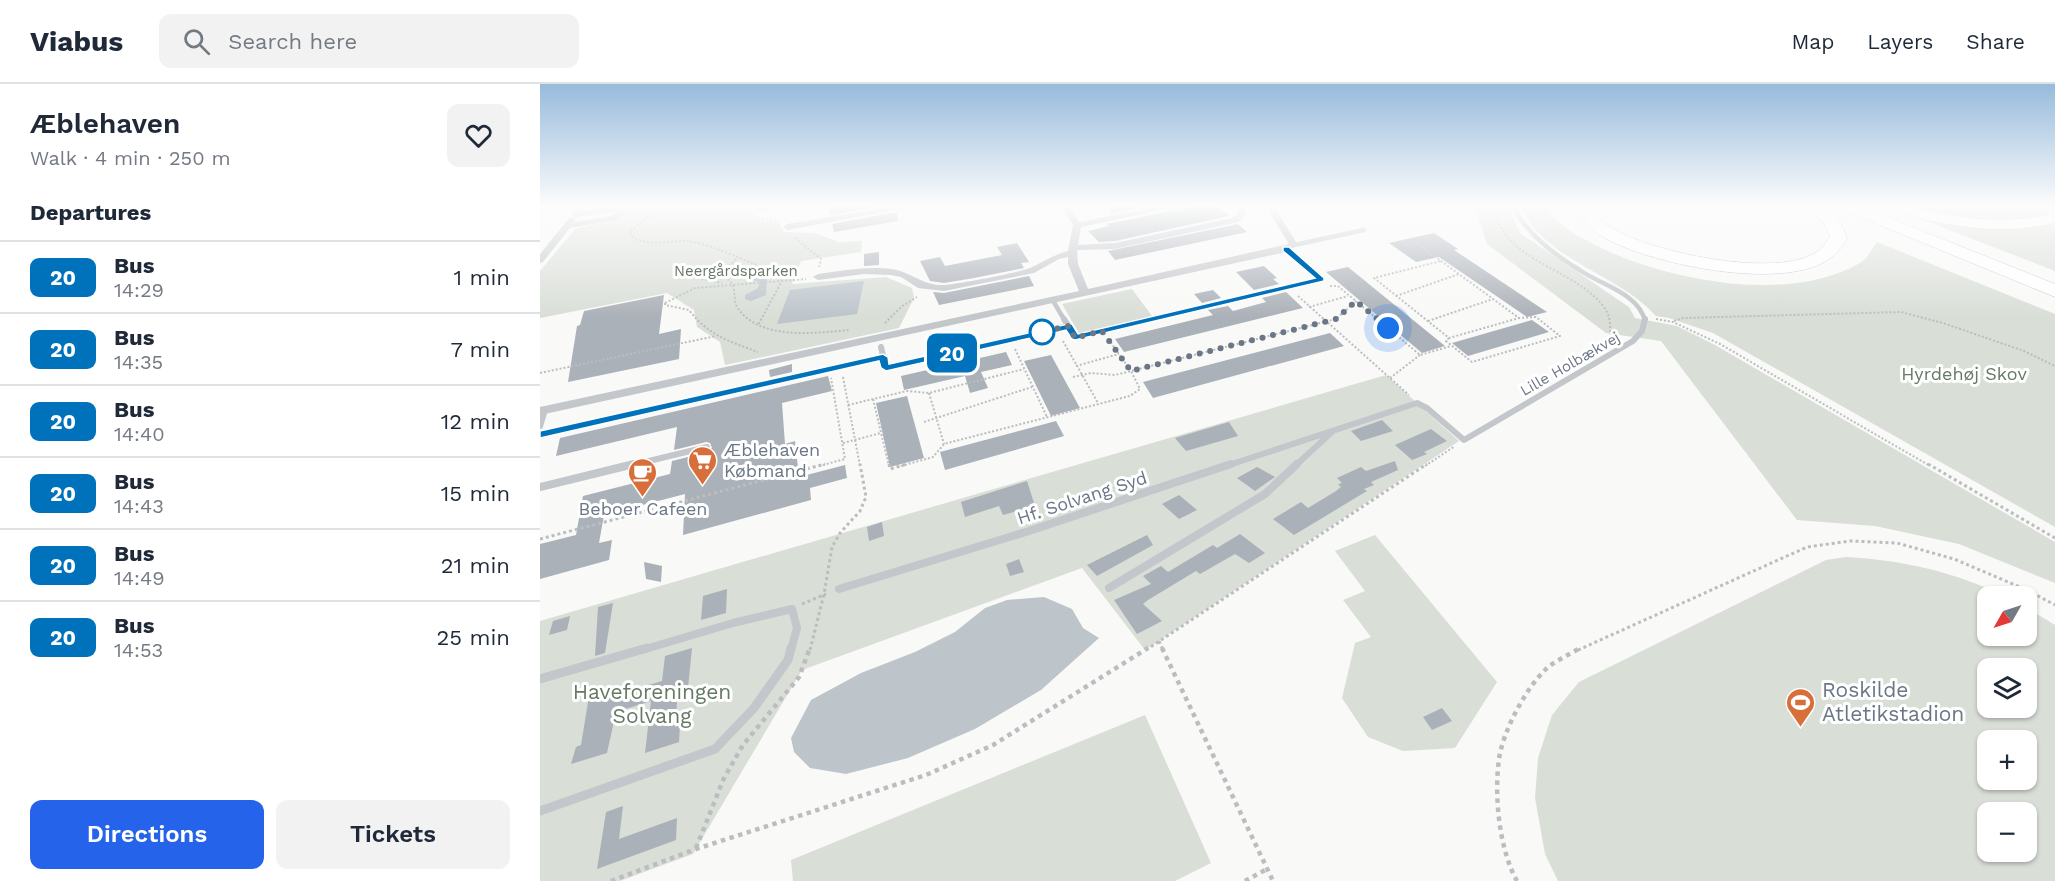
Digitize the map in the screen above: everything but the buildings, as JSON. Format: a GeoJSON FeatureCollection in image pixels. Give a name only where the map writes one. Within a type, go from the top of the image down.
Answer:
{"type":"FeatureCollection","features":[{"type":"Feature","properties":{"kind":"highway"},"geometry":{"type":"LineString","coordinates":[[1627,242],[1658,254],[1693,262],[1730,267],[1765,268],[1811,261],[1834,249],[1837,242]]}},
{"type":"Feature","properties":{"kind":"highway"},"geometry":{"type":"LineString","coordinates":[[1935,242],[2055,291]]}},
{"type":"Feature","properties":{"kind":"highway"},"geometry":{"type":"LineString","coordinates":[[1962,242],[2055,279]]}},
{"type":"Feature","properties":{"kind":"street"},"geometry":{"type":"LineString","coordinates":[[540,260],[555,242]]}},
{"type":"Feature","properties":{"kind":"street"},"geometry":{"type":"LineString","coordinates":[[1074,242],[1073,264],[1084,291]]}},
{"type":"Feature","properties":{"kind":"street"},"geometry":{"type":"LineString","coordinates":[[818,277],[864,272],[891,272],[931,288],[962,286],[1023,273],[1072,250],[1133,242]]}},
{"type":"Feature","properties":{"kind":"street"},"geometry":{"type":"LineString","coordinates":[[542,410],[1290,247],[1288,242]]}},
{"type":"Feature","properties":{"kind":"lane"},"geometry":{"type":"LineString","coordinates":[[1290,247],[1311,242]]}},
{"type":"Feature","properties":{"kind":"lane"},"geometry":{"type":"LineString","coordinates":[[1540,242],[1584,273],[1629,298],[1642,310],[1645,318]]}},
{"type":"Feature","properties":{"kind":"lane"},"geometry":{"type":"LineString","coordinates":[[1290,247],[1321,279]]}},
{"type":"Feature","properties":{"kind":"lane"},"geometry":{"type":"LineString","coordinates":[[1052,299],[1075,338],[1321,279]]}},
{"type":"Feature","properties":{"kind":"lane","name":"Lille Holbækvej"},"geometry":{"type":"LineString","coordinates":[[1464,440],[1634,341],[1644,330],[1645,318]]}},
{"type":"Feature","properties":{"kind":"lane"},"geometry":{"type":"LineString","coordinates":[[881,347],[886,368],[1068,326]]}},
{"type":"Feature","properties":{"kind":"lane"},"geometry":{"type":"LineString","coordinates":[[540,435],[883,357]]}},
{"type":"Feature","properties":{"kind":"lane"},"geometry":{"type":"LineString","coordinates":[[1417,403],[1427,408],[1464,440]]}},
{"type":"Feature","properties":{"kind":"lane","name":"Hf. Solvang Syd"},"geometry":{"type":"LineString","coordinates":[[839,589],[1026,532],[1417,403]]}},
{"type":"Feature","properties":{"kind":"lane"},"geometry":{"type":"LineString","coordinates":[[540,426],[542,410]]}},
{"type":"Feature","properties":{"kind":"lane","name":"Hf. Solvang Syd"},"geometry":{"type":"LineString","coordinates":[[1109,588],[1265,494],[1333,430]]}},
{"type":"Feature","properties":{"kind":"lane"},"geometry":{"type":"LineString","coordinates":[[540,487],[707,447]]}},
{"type":"Feature","properties":{"kind":"lane"},"geometry":{"type":"LineString","coordinates":[[540,680],[733,623],[792,609],[797,628],[788,660],[754,708],[715,749],[540,811]]}},
{"type":"Feature","properties":{"kind":"path"},"geometry":{"type":"LineString","coordinates":[[694,242],[736,259],[768,268],[782,281]]}},
{"type":"Feature","properties":{"kind":"path"},"geometry":{"type":"LineString","coordinates":[[1414,242],[1519,318]]}},
{"type":"Feature","properties":{"kind":"path"},"geometry":{"type":"LineString","coordinates":[[1514,242],[1536,260],[1592,295],[1604,306],[1611,317],[1611,339],[1620,349]]}},
{"type":"Feature","properties":{"kind":"path"},"geometry":{"type":"LineString","coordinates":[[736,259],[722,274],[732,284],[736,305],[758,325],[802,332],[850,330]]}},
{"type":"Feature","properties":{"kind":"path"},"geometry":{"type":"LineString","coordinates":[[1441,261],[1374,278],[1449,338]]}},
{"type":"Feature","properties":{"kind":"path"},"geometry":{"type":"LineString","coordinates":[[1396,296],[1459,274]]}},
{"type":"Feature","properties":{"kind":"path"},"geometry":{"type":"LineString","coordinates":[[682,275],[723,284]]}},
{"type":"Feature","properties":{"kind":"path"},"geometry":{"type":"LineString","coordinates":[[767,361],[761,353],[716,336],[700,324],[688,310],[665,305],[665,303],[695,288],[818,277]]}},
{"type":"Feature","properties":{"kind":"path"},"geometry":{"type":"LineString","coordinates":[[1321,279],[1330,285],[1338,286],[1420,355]]}},
{"type":"Feature","properties":{"kind":"path"},"geometry":{"type":"LineString","coordinates":[[758,325],[782,281]]}},
{"type":"Feature","properties":{"kind":"path"},"geometry":{"type":"LineString","coordinates":[[1289,287],[1417,403]]}},
{"type":"Feature","properties":{"kind":"path"},"geometry":{"type":"LineString","coordinates":[[886,336],[880,328],[901,308],[931,288]]}},
{"type":"Feature","properties":{"kind":"path"},"geometry":{"type":"LineString","coordinates":[[1310,306],[1349,296]]}},
{"type":"Feature","properties":{"kind":"path"},"geometry":{"type":"LineString","coordinates":[[1428,321],[1493,299]]}},
{"type":"Feature","properties":{"kind":"path"},"geometry":{"type":"LineString","coordinates":[[1072,377],[1091,373],[1115,375],[1336,319],[1356,301]]}},
{"type":"Feature","properties":{"kind":"path"},"geometry":{"type":"LineString","coordinates":[[1673,322],[1683,318],[1900,312],[1943,323],[2024,351],[2055,366]]}},
{"type":"Feature","properties":{"kind":"path"},"geometry":{"type":"LineString","coordinates":[[1536,317],[1560,336],[1472,362],[1446,341],[1449,338],[1519,318],[1536,317]]}},
{"type":"Feature","properties":{"kind":"path"},"geometry":{"type":"LineString","coordinates":[[1645,318],[1673,322],[1720,344],[2055,538]]}},
{"type":"Feature","properties":{"kind":"path"},"geometry":{"type":"LineString","coordinates":[[1056,329],[1098,404]]}},
{"type":"Feature","properties":{"kind":"path"},"geometry":{"type":"LineString","coordinates":[[873,399],[890,469],[933,457],[944,444],[1130,396],[1140,389],[1131,371],[1102,331]]}},
{"type":"Feature","properties":{"kind":"path"},"geometry":{"type":"LineString","coordinates":[[540,373],[716,336]]}},
{"type":"Feature","properties":{"kind":"path"},"geometry":{"type":"LineString","coordinates":[[1011,339],[1048,417]]}},
{"type":"Feature","properties":{"kind":"path"},"geometry":{"type":"LineString","coordinates":[[1390,378],[1420,355],[1451,346]]}},
{"type":"Feature","properties":{"kind":"path"},"geometry":{"type":"LineString","coordinates":[[1076,366],[1119,354]]}},
{"type":"Feature","properties":{"kind":"path"},"geometry":{"type":"LineString","coordinates":[[540,539],[845,459],[830,369]]}},
{"type":"Feature","properties":{"kind":"path"},"geometry":{"type":"LineString","coordinates":[[848,405],[907,391],[929,393],[1024,369]]}},
{"type":"Feature","properties":{"kind":"path"},"geometry":{"type":"LineString","coordinates":[[924,422],[962,413],[1002,395],[1032,387]]}},
{"type":"Feature","properties":{"kind":"path"},"geometry":{"type":"LineString","coordinates":[[929,393],[944,444]]}},
{"type":"Feature","properties":{"kind":"path"},"geometry":{"type":"LineString","coordinates":[[843,443],[881,433]]}},
{"type":"Feature","properties":{"kind":"path"},"geometry":{"type":"LineString","coordinates":[[611,881],[696,849],[926,775],[993,745],[1159,641],[1464,440]]}},
{"type":"Feature","properties":{"kind":"path"},"geometry":{"type":"LineString","coordinates":[[1516,881],[1499,824],[1499,758],[1518,705],[1546,669],[1582,647],[1807,547],[1850,541],[1898,543],[1954,559],[2027,590],[2055,605]]}},
{"type":"Feature","properties":{"kind":"path"},"geometry":{"type":"LineString","coordinates":[[792,609],[824,594]]}},
{"type":"Feature","properties":{"kind":"path"},"geometry":{"type":"LineString","coordinates":[[1159,641],[1273,881]]}},
{"type":"Feature","properties":{"kind":"path"},"geometry":{"type":"LineString","coordinates":[[1245,881],[1267,869]]}},
{"type":"Feature","properties":{"kind":"green space","name":"Neergårdsparken"},"geometry":{"type":"Polygon","coordinates":[[[564,242],[862,242],[861,252],[801,261],[792,284],[886,277],[912,288],[914,298],[899,328],[725,365],[720,342],[697,327],[694,310],[667,293],[540,318],[540,271],[564,242]]]}},
{"type":"Feature","properties":{"kind":"green space"},"geometry":{"type":"Polygon","coordinates":[[[1486,242],[1534,242],[1629,307],[1635,318],[1677,326],[1715,345],[2055,542],[2055,583],[1959,544],[1875,526],[1797,520],[1661,341],[1606,333],[1486,242]]]}},
{"type":"Feature","properties":{"kind":"green space","name":"Hyrdehøj Skov"},"geometry":{"type":"Polygon","coordinates":[[[1549,242],[1590,242],[1623,258],[1690,277],[1726,283],[1763,285],[1798,283],[1831,276],[1860,263],[1877,242],[2055,314],[2055,527],[1713,333],[1656,316],[1622,288],[1549,242]]]}},
{"type":"Feature","properties":{"kind":"green space"},"geometry":{"type":"Polygon","coordinates":[[[1981,242],[2055,242],[2055,271],[1981,242]]]}},
{"type":"Feature","properties":{"kind":"green space"},"geometry":{"type":"Polygon","coordinates":[[[1132,289],[1152,316],[1079,333],[1062,304],[1132,289]]]}},
{"type":"Feature","properties":{"kind":"green space","name":"Haveforeningen Solvang"},"geometry":{"type":"Polygon","coordinates":[[[1386,375],[1459,441],[1145,650],[1082,568],[802,670],[693,854],[620,881],[540,881],[540,621],[1386,375]]]}},
{"type":"Feature","properties":{"kind":"green space"},"geometry":{"type":"Polygon","coordinates":[[[1375,535],[1497,682],[1455,748],[1403,751],[1368,737],[1342,698],[1355,643],[1371,637],[1343,600],[1365,591],[1335,551],[1375,535]]]}},
{"type":"Feature","properties":{"kind":"green space","name":"Roskilde Atletikstadion"},"geometry":{"type":"Polygon","coordinates":[[[1846,557],[1908,564],[1948,574],[1982,586],[1977,586],[1977,646],[2037,646],[2037,614],[2055,625],[2055,881],[1558,881],[1545,854],[1535,798],[1538,758],[1552,715],[1579,682],[1826,560],[1846,557]]]}},
{"type":"Feature","properties":{"kind":"green space"},"geometry":{"type":"Polygon","coordinates":[[[1145,715],[1211,863],[1175,881],[793,881],[791,860],[1145,715]]]}},
{"type":"Feature","properties":{"kind":"shaded area"},"geometry":{"type":"Polygon","coordinates":[[[758,269],[767,275],[766,295],[751,301],[745,299],[745,295],[758,288],[760,282],[737,277],[740,271],[758,269]]]}},
{"type":"Feature","properties":{"kind":"shaded area"},"geometry":{"type":"Polygon","coordinates":[[[864,281],[857,314],[777,324],[790,290],[864,281]]]}},
{"type":"Feature","properties":{"kind":"shaded area"},"geometry":{"type":"Polygon","coordinates":[[[1044,597],[1072,609],[1083,628],[1099,638],[1041,690],[975,729],[908,758],[846,774],[810,768],[794,752],[791,738],[811,700],[861,673],[915,652],[955,632],[985,608],[1007,600],[1044,597]]]}},
{"type":"Feature","properties":{"kind":"bus line","name":"20"},"geometry":{"type":"LineString","coordinates":[[540,435],[883,357],[886,368],[1068,326],[1075,338],[1321,279],[1286,249]]}},
{"type":"Feature","properties":{"kind":"place","name":"Æblehaven Købmand"},"geometry":{"type":"Point","coordinates":[703,486]}},
{"type":"Feature","properties":{"kind":"place","name":"Beboer Cafeen"},"geometry":{"type":"Point","coordinates":[643,498]}},
{"type":"Feature","properties":{"kind":"place","name":"Roskilde Atletikstadion"},"geometry":{"type":"Point","coordinates":[1801,728]}},
{"type":"Feature","properties":{"kind":"route"},"geometry":{"type":"LineString","coordinates":[[1042,332],[1034,334],[1068,326],[1075,338],[1102,331],[1131,371],[1336,319],[1356,301],[1388,328]]}}]}
